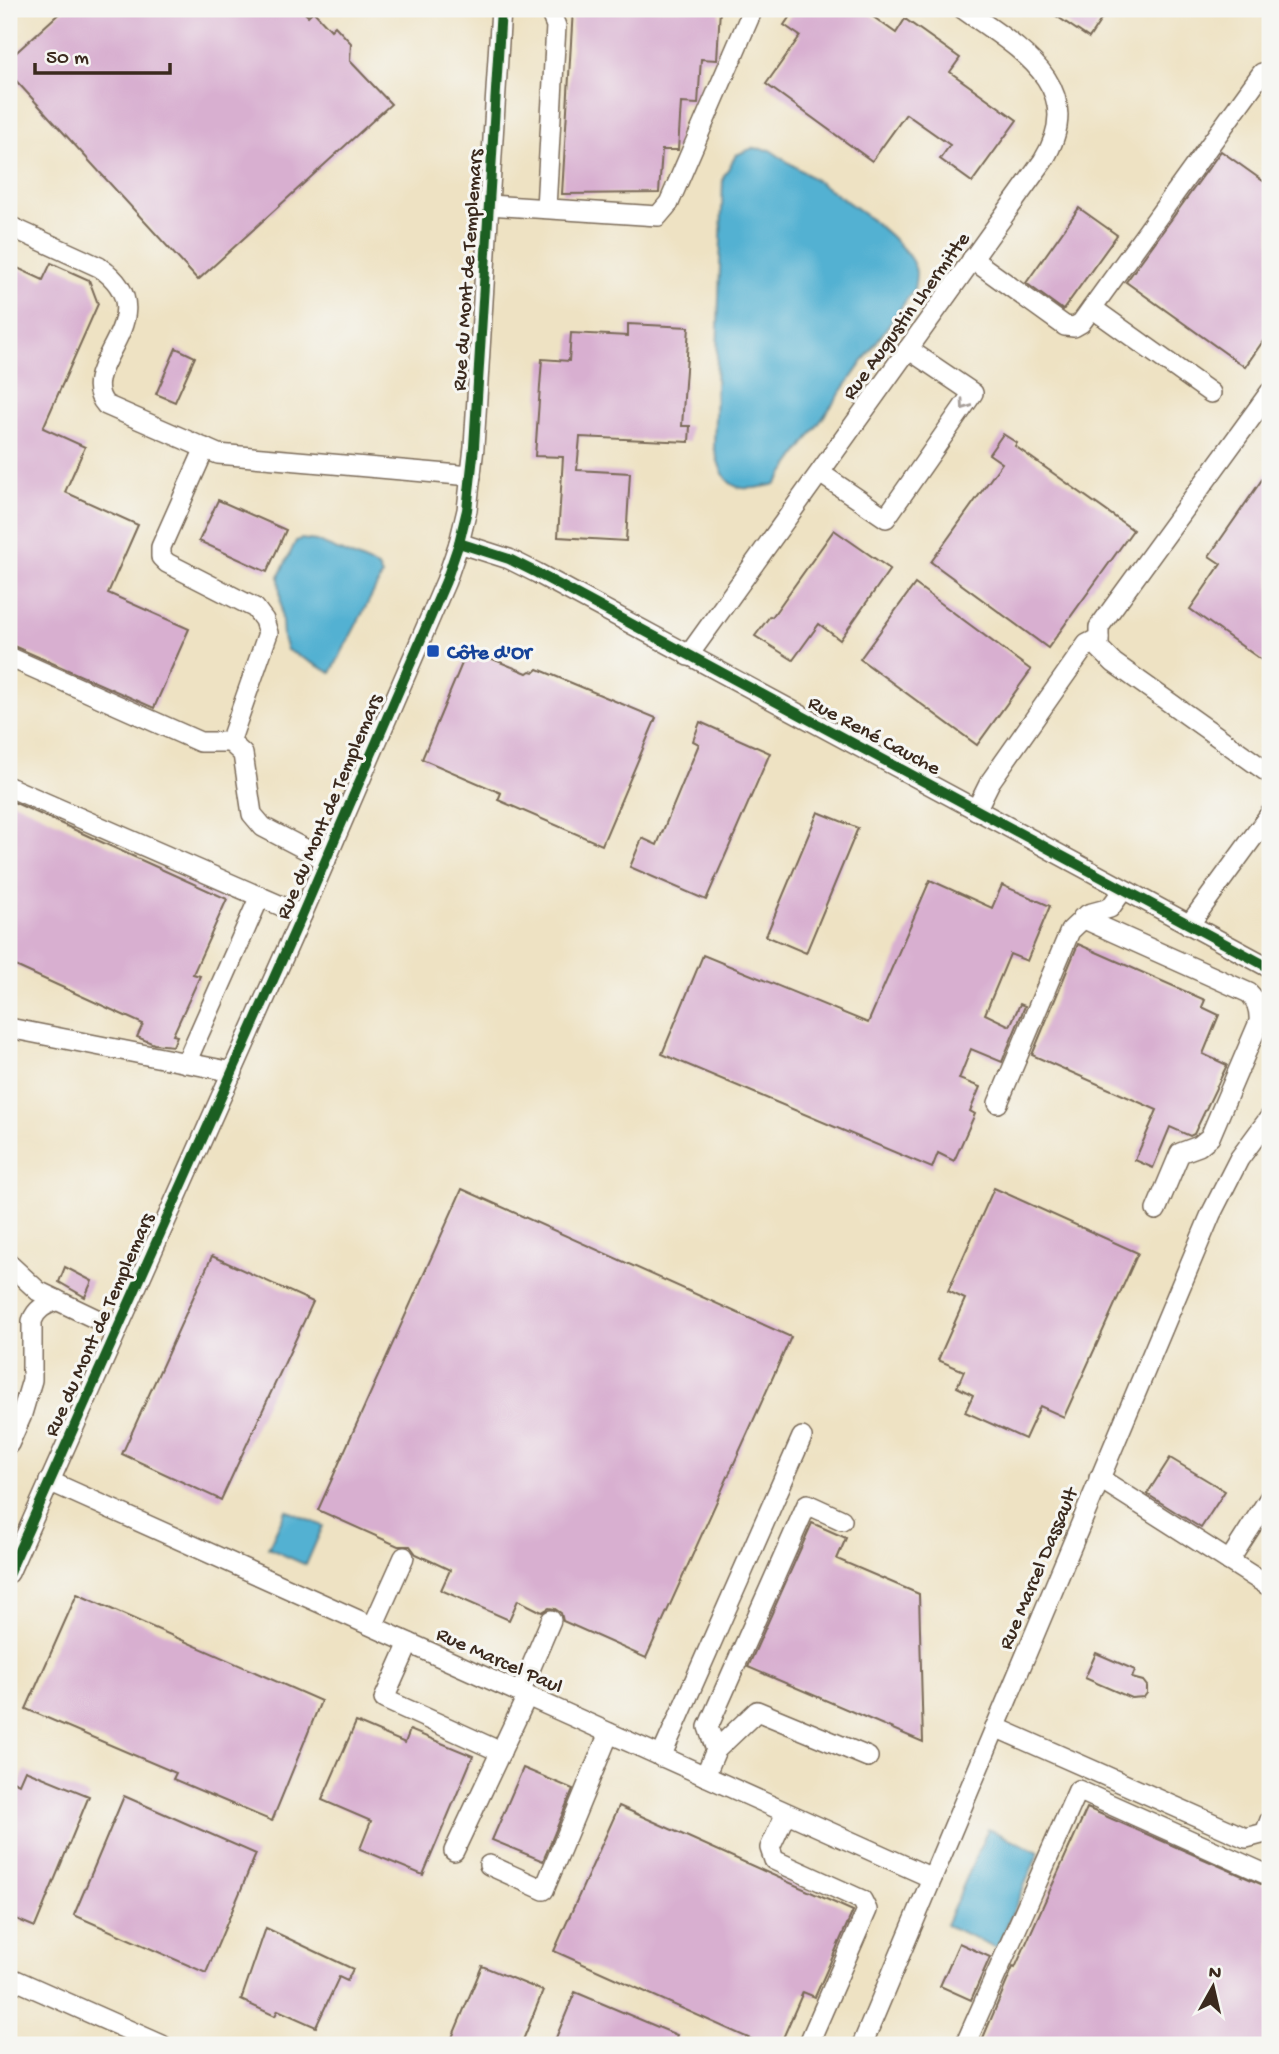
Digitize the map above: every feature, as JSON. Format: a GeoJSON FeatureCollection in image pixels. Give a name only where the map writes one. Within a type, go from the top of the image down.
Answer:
{"type":"FeatureCollection","features":[{"type":"Feature","properties":{"kind":"street","name":"Rue du Mont de Templemars"},"geometry":{"type":"LineString","coordinates":[[9,1573],[302,915],[446,581],[459,543],[471,476],[501,9]]}},
{"type":"Feature","properties":{"kind":"street"},"geometry":{"type":"LineString","coordinates":[[546,208],[556,26],[549,9]]}},
{"type":"Feature","properties":{"kind":"street"},"geometry":{"type":"LineString","coordinates":[[489,205],[658,216],[669,203],[753,9]]}},
{"type":"Feature","properties":{"kind":"street","name":"Rue Augustin Lhermitte"},"geometry":{"type":"LineString","coordinates":[[688,656],[1048,152],[1055,132],[1057,111],[1050,82],[1036,63],[963,9]]}},
{"type":"Feature","properties":{"kind":"street"},"geometry":{"type":"LineString","coordinates":[[972,259],[1065,327],[1074,327],[1081,323],[1262,73]]}},
{"type":"Feature","properties":{"kind":"street"},"geometry":{"type":"LineString","coordinates":[[9,226],[99,267],[111,276],[120,288],[127,314],[98,382],[101,399],[106,405],[218,454],[471,476]]}},
{"type":"Feature","properties":{"kind":"street"},"geometry":{"type":"LineString","coordinates":[[1092,308],[1211,393]]}},
{"type":"Feature","properties":{"kind":"street"},"geometry":{"type":"LineString","coordinates":[[820,472],[886,518],[973,393],[908,349]]}},
{"type":"Feature","properties":{"kind":"street"},"geometry":{"type":"LineString","coordinates":[[1270,393],[1099,627],[1099,648],[1114,663],[1270,774]]}},
{"type":"Feature","properties":{"kind":"street"},"geometry":{"type":"LineString","coordinates":[[205,448],[161,547],[161,557],[167,564],[255,608],[264,620],[268,633],[230,743]]}},
{"type":"Feature","properties":{"kind":"street","name":"Rue René Cauche"},"geometry":{"type":"LineString","coordinates":[[459,543],[520,564],[1270,968]]}},
{"type":"Feature","properties":{"kind":"street"},"geometry":{"type":"LineString","coordinates":[[976,810],[990,782],[1087,644],[1099,638]]}},
{"type":"Feature","properties":{"kind":"street"},"geometry":{"type":"LineString","coordinates":[[9,657],[200,742],[230,743],[243,754],[252,814],[262,827],[326,860]]}},
{"type":"Feature","properties":{"kind":"street"},"geometry":{"type":"LineString","coordinates":[[9,786],[302,915]]}},
{"type":"Feature","properties":{"kind":"street"},"geometry":{"type":"LineString","coordinates":[[1189,925],[1270,814]]}},
{"type":"Feature","properties":{"kind":"street"},"geometry":{"type":"LineString","coordinates":[[998,1103],[1070,931],[1094,910],[1110,908],[1123,890]]}},
{"type":"Feature","properties":{"kind":"street"},"geometry":{"type":"LineString","coordinates":[[187,1063],[260,896]]}},
{"type":"Feature","properties":{"kind":"street"},"geometry":{"type":"LineString","coordinates":[[1082,918],[1249,993],[1257,1006],[1259,1022],[1210,1137],[1180,1153],[1156,1210]]}},
{"type":"Feature","properties":{"kind":"street"},"geometry":{"type":"LineString","coordinates":[[1220,979],[1233,948]]}},
{"type":"Feature","properties":{"kind":"street"},"geometry":{"type":"LineString","coordinates":[[9,1028],[233,1072]]}},
{"type":"Feature","properties":{"kind":"street","name":"Rue Marcel Dassault"},"geometry":{"type":"LineString","coordinates":[[862,2045],[1216,1204],[1239,1159],[1270,1117]]}},
{"type":"Feature","properties":{"kind":"street"},"geometry":{"type":"LineString","coordinates":[[9,1264],[38,1291],[117,1329]]}},
{"type":"Feature","properties":{"kind":"street"},"geometry":{"type":"LineString","coordinates":[[9,1444],[21,1417],[32,1380],[30,1334],[34,1313],[57,1300]]}},
{"type":"Feature","properties":{"kind":"street"},"geometry":{"type":"LineString","coordinates":[[662,1757],[802,1437]]}},
{"type":"Feature","properties":{"kind":"street"},"geometry":{"type":"LineString","coordinates":[[1099,1479],[1270,1587]]}},
{"type":"Feature","properties":{"kind":"street","name":"Rue Marcel Paul"},"geometry":{"type":"LineString","coordinates":[[49,1481],[932,1878]]}},
{"type":"Feature","properties":{"kind":"street"},"geometry":{"type":"LineString","coordinates":[[1229,1561],[1270,1497]]}},
{"type":"Feature","properties":{"kind":"street"},"geometry":{"type":"LineString","coordinates":[[716,1750],[708,1727],[807,1504],[842,1520]]}},
{"type":"Feature","properties":{"kind":"street"},"geometry":{"type":"LineString","coordinates":[[373,1626],[404,1557]]}},
{"type":"Feature","properties":{"kind":"street"},"geometry":{"type":"LineString","coordinates":[[454,1851],[501,1752],[551,1620]]}},
{"type":"Feature","properties":{"kind":"street"},"geometry":{"type":"LineString","coordinates":[[409,1643],[384,1699],[501,1752]]}},
{"type":"Feature","properties":{"kind":"street"},"geometry":{"type":"LineString","coordinates":[[705,1776],[716,1750],[757,1712],[868,1757]]}},
{"type":"Feature","properties":{"kind":"street"},"geometry":{"type":"LineString","coordinates":[[995,1727],[1246,1838],[1265,1833],[1270,1820]]}},
{"type":"Feature","properties":{"kind":"street"},"geometry":{"type":"LineString","coordinates":[[489,1865],[544,1890],[609,1733]]}},
{"type":"Feature","properties":{"kind":"street"},"geometry":{"type":"LineString","coordinates":[[965,2045],[1078,1790],[1270,1876]]}},
{"type":"Feature","properties":{"kind":"street"},"geometry":{"type":"LineString","coordinates":[[786,1812],[770,1848],[774,1860],[862,1900],[867,1910],[808,2045]]}},
{"type":"Feature","properties":{"kind":"street"},"geometry":{"type":"LineString","coordinates":[[9,1977],[162,2045]]}},
{"type":"Feature","properties":{"kind":"water"},"geometry":{"type":"Polygon","coordinates":[[[753,148],[770,150],[876,223],[910,257],[916,272],[914,289],[776,484],[741,488],[727,480],[714,446],[723,178],[736,155],[753,148]]]}},
{"type":"Feature","properties":{"kind":"water"},"geometry":{"type":"Polygon","coordinates":[[[296,541],[316,541],[378,567],[382,576],[331,673],[287,650],[283,638],[279,576],[296,541]]]}},
{"type":"Feature","properties":{"kind":"water"},"geometry":{"type":"Polygon","coordinates":[[[286,1510],[323,1526],[306,1565],[268,1548],[286,1510]]]}},
{"type":"Feature","properties":{"kind":"water"},"geometry":{"type":"Polygon","coordinates":[[[988,1829],[1039,1852],[997,1948],[946,1925],[988,1829]]]}},
{"type":"Feature","properties":{"kind":"building"},"geometry":{"type":"Polygon","coordinates":[[[64,9],[301,9],[308,16],[313,11],[331,30],[335,26],[351,43],[350,61],[391,104],[198,280],[9,73],[9,59],[64,9]]]}},
{"type":"Feature","properties":{"kind":"building"},"geometry":{"type":"Polygon","coordinates":[[[573,9],[720,9],[717,60],[701,59],[698,104],[681,103],[678,150],[662,150],[659,193],[562,194],[573,9]]]}},
{"type":"Feature","properties":{"kind":"building"},"geometry":{"type":"Polygon","coordinates":[[[795,9],[862,9],[896,33],[905,19],[960,58],[950,72],[1017,120],[972,182],[940,159],[950,145],[906,114],[872,161],[766,84],[800,36],[784,25],[795,9]]]}},
{"type":"Feature","properties":{"kind":"building"},"geometry":{"type":"Polygon","coordinates":[[[1046,9],[1108,9],[1089,38],[1046,9]]]}},
{"type":"Feature","properties":{"kind":"building"},"geometry":{"type":"Polygon","coordinates":[[[1221,151],[1270,186],[1270,331],[1245,367],[1126,282],[1221,151]]]}},
{"type":"Feature","properties":{"kind":"building"},"geometry":{"type":"Polygon","coordinates":[[[1079,208],[1117,235],[1063,310],[1026,283],[1079,208]]]}},
{"type":"Feature","properties":{"kind":"building"},"geometry":{"type":"Polygon","coordinates":[[[51,263],[89,280],[98,304],[43,428],[85,447],[65,492],[138,525],[108,593],[189,629],[154,708],[9,644],[9,264],[43,280],[51,263]]]}},
{"type":"Feature","properties":{"kind":"building"},"geometry":{"type":"Polygon","coordinates":[[[628,324],[689,327],[682,426],[690,426],[689,442],[580,437],[577,470],[630,473],[626,541],[558,537],[563,457],[535,456],[542,359],[569,361],[571,333],[628,336],[628,324]]]}},
{"type":"Feature","properties":{"kind":"building"},"geometry":{"type":"Polygon","coordinates":[[[176,348],[195,357],[175,402],[156,394],[176,348]]]}},
{"type":"Feature","properties":{"kind":"building"},"geometry":{"type":"Polygon","coordinates":[[[1003,434],[1017,443],[1015,446],[1133,530],[1048,648],[931,562],[1002,463],[989,454],[1003,434]]]}},
{"type":"Feature","properties":{"kind":"building"},"geometry":{"type":"Polygon","coordinates":[[[1270,468],[1270,666],[1190,609],[1221,564],[1209,556],[1270,468]]]}},
{"type":"Feature","properties":{"kind":"building"},"geometry":{"type":"Polygon","coordinates":[[[218,500],[286,530],[267,572],[199,541],[218,500]]]}},
{"type":"Feature","properties":{"kind":"building"},"geometry":{"type":"Polygon","coordinates":[[[834,530],[890,569],[840,640],[819,624],[793,660],[755,636],[770,616],[772,617],[834,530]]]}},
{"type":"Feature","properties":{"kind":"building"},"geometry":{"type":"Polygon","coordinates":[[[915,584],[1031,670],[977,745],[860,659],[915,584]]]}},
{"type":"Feature","properties":{"kind":"building"},"geometry":{"type":"Polygon","coordinates":[[[468,649],[527,673],[538,669],[656,718],[602,845],[498,800],[501,793],[422,759],[468,649]]]}},
{"type":"Feature","properties":{"kind":"building"},"geometry":{"type":"Polygon","coordinates":[[[700,722],[770,753],[706,900],[630,867],[642,838],[657,845],[699,744],[693,741],[700,722]]]}},
{"type":"Feature","properties":{"kind":"building"},"geometry":{"type":"Polygon","coordinates":[[[9,800],[227,899],[193,974],[200,976],[173,1035],[177,1036],[173,1046],[154,1044],[137,1037],[143,1024],[9,963],[9,800]]]}},
{"type":"Feature","properties":{"kind":"building"},"geometry":{"type":"Polygon","coordinates":[[[818,812],[858,828],[806,953],[766,936],[818,812]]]}},
{"type":"Feature","properties":{"kind":"building"},"geometry":{"type":"Polygon","coordinates":[[[930,880],[992,908],[1002,885],[1050,906],[1027,961],[1010,954],[985,1014],[1010,1026],[1020,1004],[1025,1006],[1002,1062],[971,1049],[959,1079],[980,1087],[970,1111],[975,1114],[954,1161],[938,1153],[932,1168],[662,1054],[703,955],[868,1023],[930,880]]]}},
{"type":"Feature","properties":{"kind":"building"},"geometry":{"type":"Polygon","coordinates":[[[1078,944],[1205,1000],[1202,1007],[1219,1015],[1203,1054],[1227,1065],[1194,1134],[1190,1136],[1170,1127],[1153,1168],[1135,1160],[1157,1110],[1032,1055],[1078,944]]]}},
{"type":"Feature","properties":{"kind":"building"},"geometry":{"type":"Polygon","coordinates":[[[994,1188],[1138,1253],[1064,1417],[1040,1406],[1025,1439],[965,1412],[973,1395],[957,1387],[964,1371],[938,1360],[965,1299],[948,1291],[994,1188]]]}},
{"type":"Feature","properties":{"kind":"building"},"geometry":{"type":"Polygon","coordinates":[[[462,1189],[791,1337],[646,1658],[563,1621],[561,1613],[555,1609],[549,1608],[542,1612],[518,1600],[509,1620],[441,1590],[450,1570],[416,1554],[410,1546],[398,1546],[318,1510],[462,1189]]]}},
{"type":"Feature","properties":{"kind":"building"},"geometry":{"type":"Polygon","coordinates":[[[212,1256],[313,1302],[221,1500],[122,1454],[212,1256]]]}},
{"type":"Feature","properties":{"kind":"building"},"geometry":{"type":"Polygon","coordinates":[[[65,1267],[92,1281],[85,1297],[59,1282],[65,1267]]]}},
{"type":"Feature","properties":{"kind":"building"},"geometry":{"type":"Polygon","coordinates":[[[1170,1458],[1225,1491],[1201,1528],[1147,1494],[1170,1458]]]}},
{"type":"Feature","properties":{"kind":"building"},"geometry":{"type":"Polygon","coordinates":[[[812,1523],[846,1538],[837,1559],[919,1594],[923,1742],[748,1667],[812,1523]]]}},
{"type":"Feature","properties":{"kind":"building"},"geometry":{"type":"Polygon","coordinates":[[[77,1594],[321,1701],[272,1821],[173,1779],[176,1773],[26,1709],[77,1594]]]}},
{"type":"Feature","properties":{"kind":"building"},"geometry":{"type":"Polygon","coordinates":[[[1096,1653],[1135,1670],[1132,1678],[1143,1681],[1147,1686],[1144,1697],[1131,1698],[1085,1678],[1096,1653]]]}},
{"type":"Feature","properties":{"kind":"building"},"geometry":{"type":"Polygon","coordinates":[[[356,1722],[405,1743],[410,1730],[473,1756],[423,1875],[360,1849],[371,1821],[322,1800],[356,1722]]]}},
{"type":"Feature","properties":{"kind":"building"},"geometry":{"type":"Polygon","coordinates":[[[523,1768],[573,1789],[543,1861],[492,1840],[523,1768]]]}},
{"type":"Feature","properties":{"kind":"building"},"geometry":{"type":"Polygon","coordinates":[[[25,1770],[89,1796],[35,1927],[9,1916],[9,1779],[19,1784],[25,1770]]]}},
{"type":"Feature","properties":{"kind":"building"},"geometry":{"type":"Polygon","coordinates":[[[124,1796],[256,1854],[206,1973],[74,1915],[124,1796]]]}},
{"type":"Feature","properties":{"kind":"building"},"geometry":{"type":"Polygon","coordinates":[[[619,1806],[853,1911],[815,1997],[803,1992],[780,2045],[764,2045],[554,1951],[619,1806]]]}},
{"type":"Feature","properties":{"kind":"building"},"geometry":{"type":"Polygon","coordinates":[[[1087,1808],[1270,1888],[1270,2045],[980,2045],[1087,1808]]]}},
{"type":"Feature","properties":{"kind":"building"},"geometry":{"type":"Polygon","coordinates":[[[266,1928],[353,1969],[347,1981],[339,1977],[316,2027],[278,2010],[275,2016],[241,2000],[266,1928]]]}},
{"type":"Feature","properties":{"kind":"building"},"geometry":{"type":"Polygon","coordinates":[[[959,1943],[990,1957],[971,2000],[940,1986],[959,1943]]]}},
{"type":"Feature","properties":{"kind":"building"},"geometry":{"type":"Polygon","coordinates":[[[482,1966],[543,1991],[521,2045],[449,2045],[482,1966]]]}},
{"type":"Feature","properties":{"kind":"building"},"geometry":{"type":"Polygon","coordinates":[[[575,1992],[677,2035],[673,2045],[553,2045],[575,1992]]]}},
{"type":"Feature","properties":{"kind":"cycle path"},"geometry":{"type":"LineString","coordinates":[[9,1573],[302,915],[446,581],[459,543],[467,510],[474,447],[501,9]]}},
{"type":"Feature","properties":{"kind":"cycle path"},"geometry":{"type":"LineString","coordinates":[[459,543],[509,559],[537,573],[1270,968]]}},
{"type":"Feature","properties":{"kind":"place","name":"Côte d'Or"},"geometry":{"type":"Point","coordinates":[433,651]}}]}
